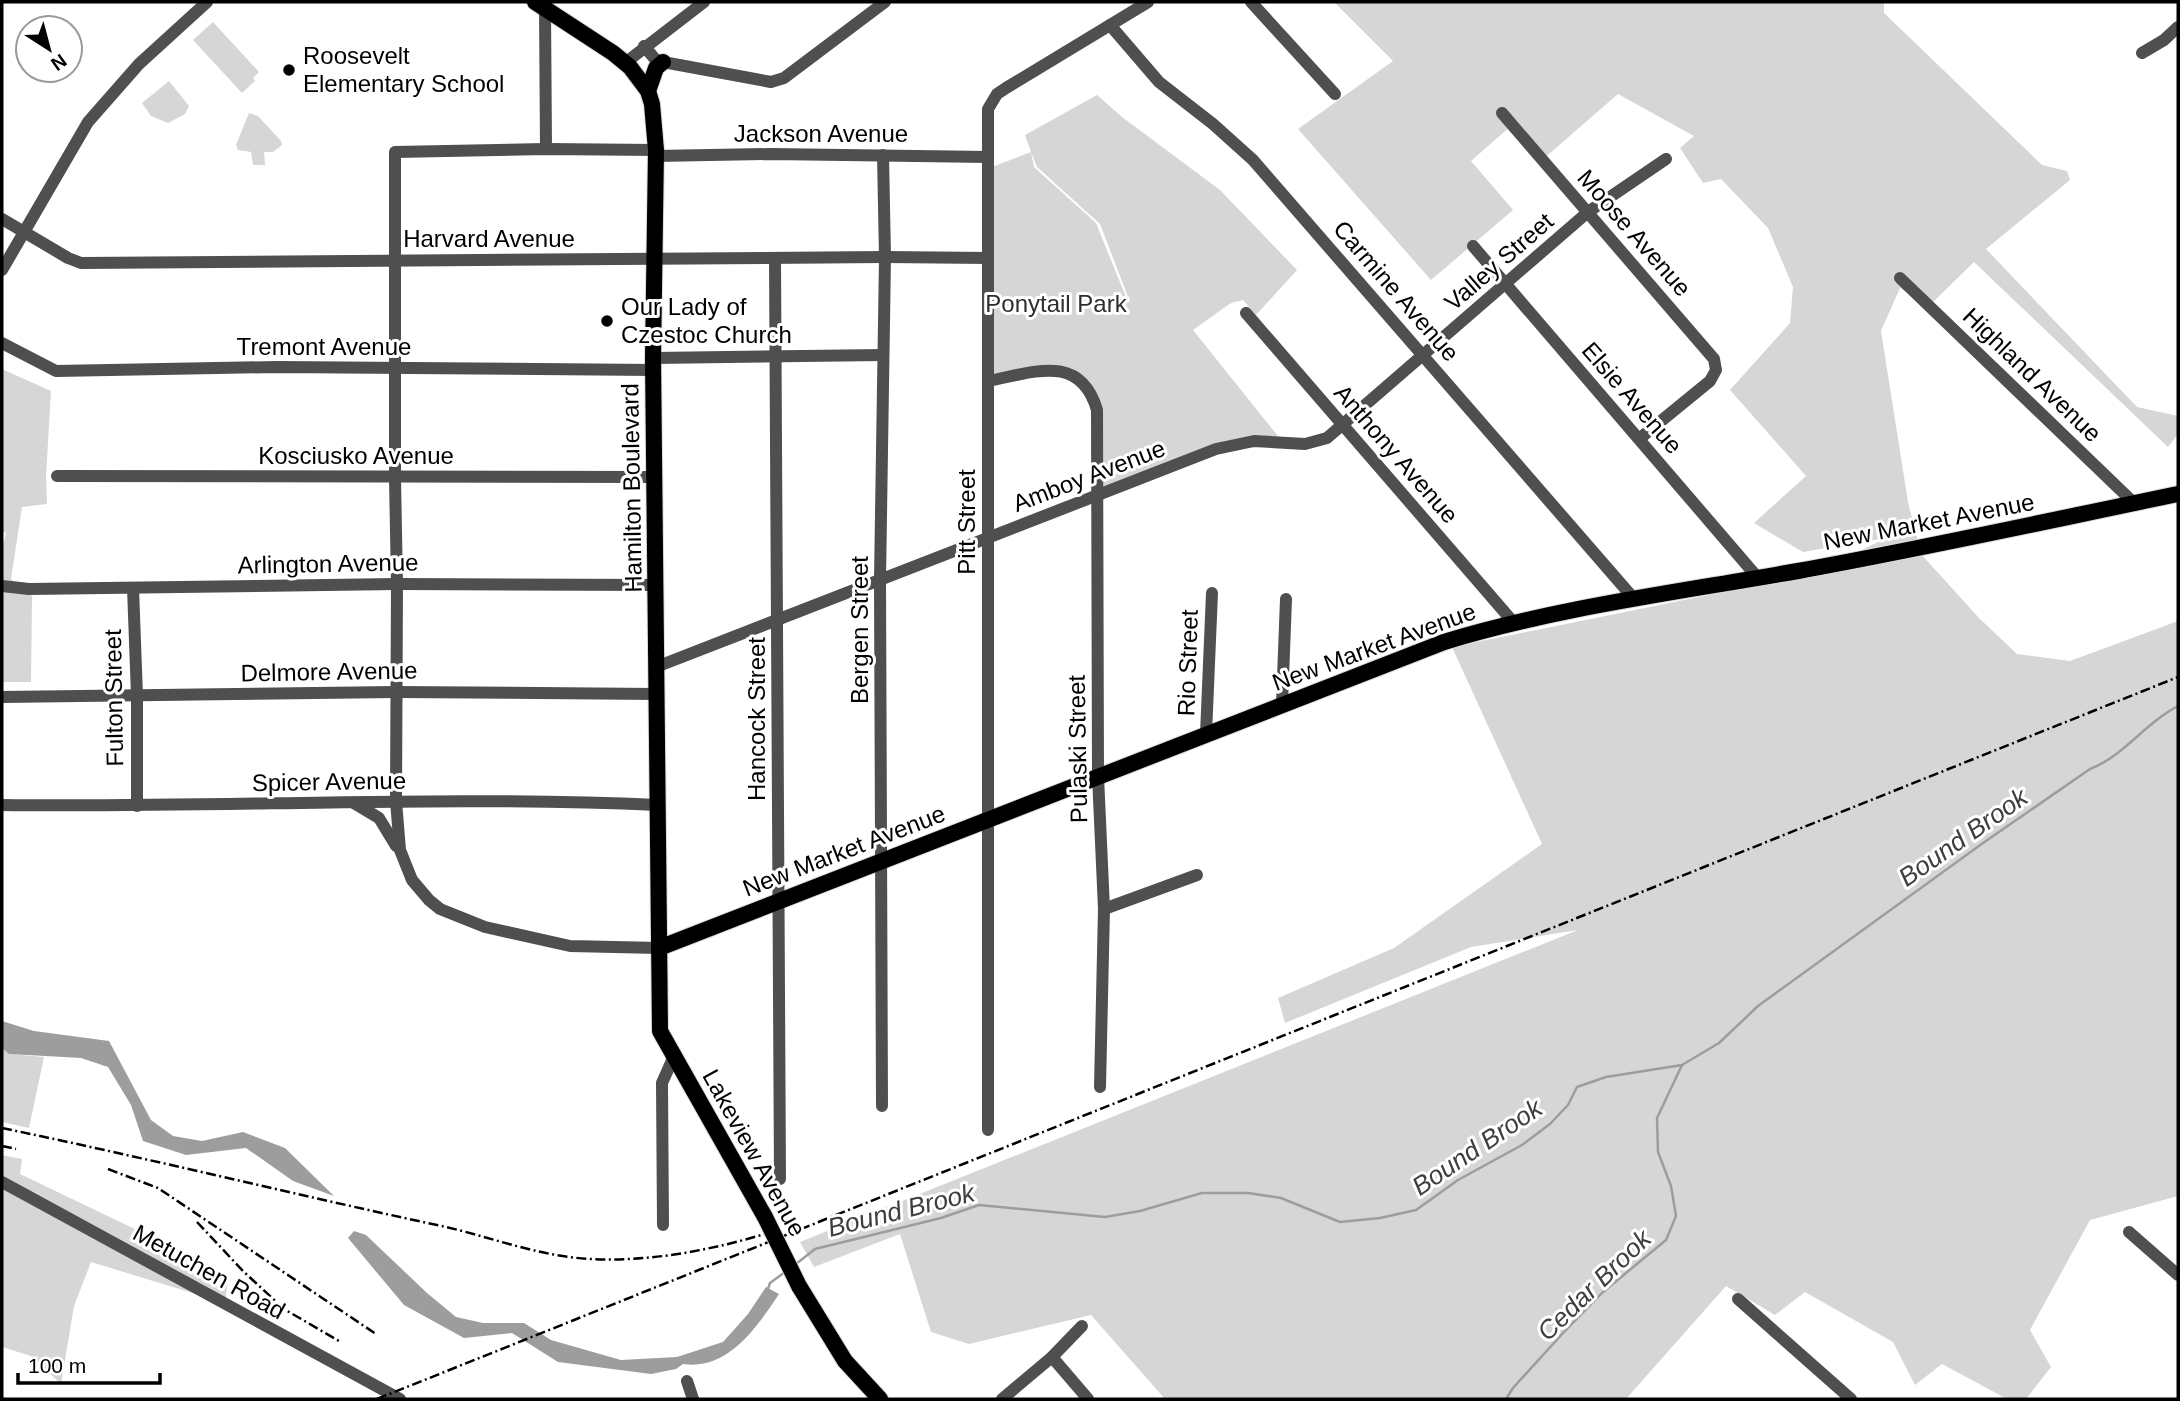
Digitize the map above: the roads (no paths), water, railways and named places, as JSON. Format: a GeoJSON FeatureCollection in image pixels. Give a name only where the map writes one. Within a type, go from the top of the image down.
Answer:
{"type":"FeatureCollection","features":[{"type":"Feature","properties":{"kind":"main road","name":"Hamilton Boulevard"},"geometry":{"type":"LineString","coordinates":[[540,5],[613,52],[625,63],[648,91],[654,116],[654,477],[660,1031]]}},
{"type":"Feature","properties":{"kind":"main road"},"geometry":{"type":"LineString","coordinates":[[648,91],[656,68],[663,62]]}},
{"type":"Feature","properties":{"kind":"main road","name":"New Market Avenue"},"geometry":{"type":"LineString","coordinates":[[659,948],[1444,642],[1514,623],[1758,578],[2178,494]]}},
{"type":"Feature","properties":{"kind":"main road","name":"Lakeview Avenue"},"geometry":{"type":"LineString","coordinates":[[660,1031],[765,1217],[799,1286],[845,1361],[880,1399]]}},
{"type":"Feature","properties":{"kind":"street"},"geometry":{"type":"LineString","coordinates":[[2,270],[67,155],[96,112],[139,64],[207,2]]}},
{"type":"Feature","properties":{"kind":"street"},"geometry":{"type":"LineString","coordinates":[[625,63],[704,2]]}},
{"type":"Feature","properties":{"kind":"street"},"geometry":{"type":"LineString","coordinates":[[644,46],[663,62],[777,81],[885,2]]}},
{"type":"Feature","properties":{"kind":"street","name":"Pitt Street"},"geometry":{"type":"LineString","coordinates":[[988,1130],[988,109],[997,94],[1148,2]]}},
{"type":"Feature","properties":{"kind":"street"},"geometry":{"type":"LineString","coordinates":[[1251,2],[1335,94]]}},
{"type":"Feature","properties":{"kind":"street"},"geometry":{"type":"LineString","coordinates":[[540,5],[546,149]]}},
{"type":"Feature","properties":{"kind":"street","name":"Carmine Avenue"},"geometry":{"type":"LineString","coordinates":[[1110,25],[1158,82],[1253,160],[1634,600]]}},
{"type":"Feature","properties":{"kind":"street"},"geometry":{"type":"LineString","coordinates":[[2142,54],[2178,27]]}},
{"type":"Feature","properties":{"kind":"street","name":"Moose Avenue"},"geometry":{"type":"LineString","coordinates":[[1502,113],[1711,354],[1716,365],[1716,370],[1706,384],[1639,439]]}},
{"type":"Feature","properties":{"kind":"street","name":"Jackson Avenue"},"geometry":{"type":"LineString","coordinates":[[396,261],[395,152],[546,149],[988,157]]}},
{"type":"Feature","properties":{"kind":"street","name":"Bergen Street"},"geometry":{"type":"LineString","coordinates":[[882,1105],[880,579],[883,155]]}},
{"type":"Feature","properties":{"kind":"street","name":"Valley Street"},"geometry":{"type":"LineString","coordinates":[[1184,462],[1216,449],[1254,441],[1305,444],[1326,438],[1588,212],[1666,159]]}},
{"type":"Feature","properties":{"kind":"street","name":"Harvard Avenue"},"geometry":{"type":"LineString","coordinates":[[2,219],[81,263],[988,258]]}},
{"type":"Feature","properties":{"kind":"street","name":"Elsie Avenue"},"geometry":{"type":"LineString","coordinates":[[1473,246],[1758,578]]}},
{"type":"Feature","properties":{"kind":"street","name":"Hancock Street"},"geometry":{"type":"LineString","coordinates":[[775,258],[780,1179]]}},
{"type":"Feature","properties":{"kind":"street"},"geometry":{"type":"LineString","coordinates":[[396,261],[396,801],[400,850]]}},
{"type":"Feature","properties":{"kind":"street","name":"Highland Avenue"},"geometry":{"type":"LineString","coordinates":[[1900,278],[2134,503]]}},
{"type":"Feature","properties":{"kind":"street","name":"Anthony Avenue"},"geometry":{"type":"LineString","coordinates":[[1246,313],[1514,623]]}},
{"type":"Feature","properties":{"kind":"street","name":"Tremont Avenue"},"geometry":{"type":"LineString","coordinates":[[2,343],[56,371],[654,364],[883,355]]}},
{"type":"Feature","properties":{"kind":"street","name":"Pulaski Street"},"geometry":{"type":"LineString","coordinates":[[988,381],[1045,370],[1064,372],[1088,389],[1097,410],[1098,776],[1104,909],[1100,1087]]}},
{"type":"Feature","properties":{"kind":"street","name":"Amboy Avenue"},"geometry":{"type":"LineString","coordinates":[[656,667],[1184,462]]}},
{"type":"Feature","properties":{"kind":"street","name":"Kosciusko Avenue"},"geometry":{"type":"LineString","coordinates":[[57,476],[654,477]]}},
{"type":"Feature","properties":{"kind":"street","name":"Arlington Avenue"},"geometry":{"type":"LineString","coordinates":[[2,586],[29,589],[397,584],[656,585]]}},
{"type":"Feature","properties":{"kind":"street","name":"Fulton Street"},"geometry":{"type":"LineString","coordinates":[[133,588],[137,696],[136,806]]}},
{"type":"Feature","properties":{"kind":"street","name":"Rio Street"},"geometry":{"type":"LineString","coordinates":[[1206,734],[1212,593]]}},
{"type":"Feature","properties":{"kind":"street"},"geometry":{"type":"LineString","coordinates":[[1282,704],[1286,598]]}},
{"type":"Feature","properties":{"kind":"street","name":"Delmore Avenue"},"geometry":{"type":"LineString","coordinates":[[2,697],[396,692],[657,694]]}},
{"type":"Feature","properties":{"kind":"street","name":"Spicer Avenue"},"geometry":{"type":"LineString","coordinates":[[2,804],[136,806],[396,801],[658,805]]}},
{"type":"Feature","properties":{"kind":"street"},"geometry":{"type":"LineString","coordinates":[[350,802],[379,818],[400,850],[412,880],[440,909],[485,927],[570,946],[659,948]]}},
{"type":"Feature","properties":{"kind":"street"},"geometry":{"type":"LineString","coordinates":[[1104,909],[1197,875]]}},
{"type":"Feature","properties":{"kind":"street"},"geometry":{"type":"LineString","coordinates":[[663,1225],[662,1083],[674,1056]]}},
{"type":"Feature","properties":{"kind":"street","name":"Metuchen Road"},"geometry":{"type":"LineString","coordinates":[[2,1182],[398,1399]]}},
{"type":"Feature","properties":{"kind":"street"},"geometry":{"type":"LineString","coordinates":[[2129,1232],[2178,1275]]}},
{"type":"Feature","properties":{"kind":"street"},"geometry":{"type":"LineString","coordinates":[[1738,1299],[1851,1399]]}},
{"type":"Feature","properties":{"kind":"street"},"geometry":{"type":"LineString","coordinates":[[1002,1399],[1052,1357],[1082,1326]]}},
{"type":"Feature","properties":{"kind":"street"},"geometry":{"type":"LineString","coordinates":[[1052,1357],[1088,1399]]}},
{"type":"Feature","properties":{"kind":"street"},"geometry":{"type":"LineString","coordinates":[[687,1381],[693,1399]]}},
{"type":"Feature","properties":{"kind":"waterway","name":"Bound Brook"},"geometry":{"type":"LineString","coordinates":[[796,1264],[815,1249],[941,1218],[979,1205],[1105,1217],[1140,1211],[1202,1193],[1248,1193],[1281,1198],[1340,1222],[1380,1218],[1416,1210],[1458,1180],[1522,1145],[1550,1124],[1568,1105],[1577,1087],[1606,1077],[1682,1065],[1719,1043],[1758,1006],[1983,843],[2113,756],[2155,721],[2178,706]]}},
{"type":"Feature","properties":{"kind":"waterway","name":"Cedar Brook"},"geometry":{"type":"LineString","coordinates":[[1506,1399],[1513,1388],[1603,1292],[1666,1240],[1676,1216],[1671,1186],[1658,1152],[1657,1118],[1682,1065]]}},
{"type":"Feature","properties":{"kind":"waterway","name":"Bound Brook"},"geometry":{"type":"LineString","coordinates":[[768,1289],[770,1283],[785,1272]]}},
{"type":"Feature","properties":{"kind":"railway"},"geometry":{"type":"LineString","coordinates":[[377,1399],[2178,677]]}},
{"type":"Feature","properties":{"kind":"railway"},"geometry":{"type":"LineString","coordinates":[[2,1128],[572,1257],[615,1259],[662,1256],[708,1249],[775,1231]]}},
{"type":"Feature","properties":{"kind":"railway"},"geometry":{"type":"LineString","coordinates":[[2,1146],[16,1149]]}},
{"type":"Feature","properties":{"kind":"railway"},"geometry":{"type":"LineString","coordinates":[[108,1169],[158,1188],[376,1334]]}},
{"type":"Feature","properties":{"kind":"railway"},"geometry":{"type":"LineString","coordinates":[[197,1222],[243,1271],[284,1309],[339,1341]]}},
{"type":"Feature","properties":{"kind":"place","name":"Roosevelt Elementary School"},"geometry":{"type":"Point","coordinates":[289,70]}},
{"type":"Feature","properties":{"kind":"place","name":"Our Lady of Czestoc Church"},"geometry":{"type":"Point","coordinates":[607,321]}},
{"type":"Feature","properties":{"kind":"park label","name":"Ponytail Park"},"geometry":{"type":"Point","coordinates":[1056,304]}}]}
